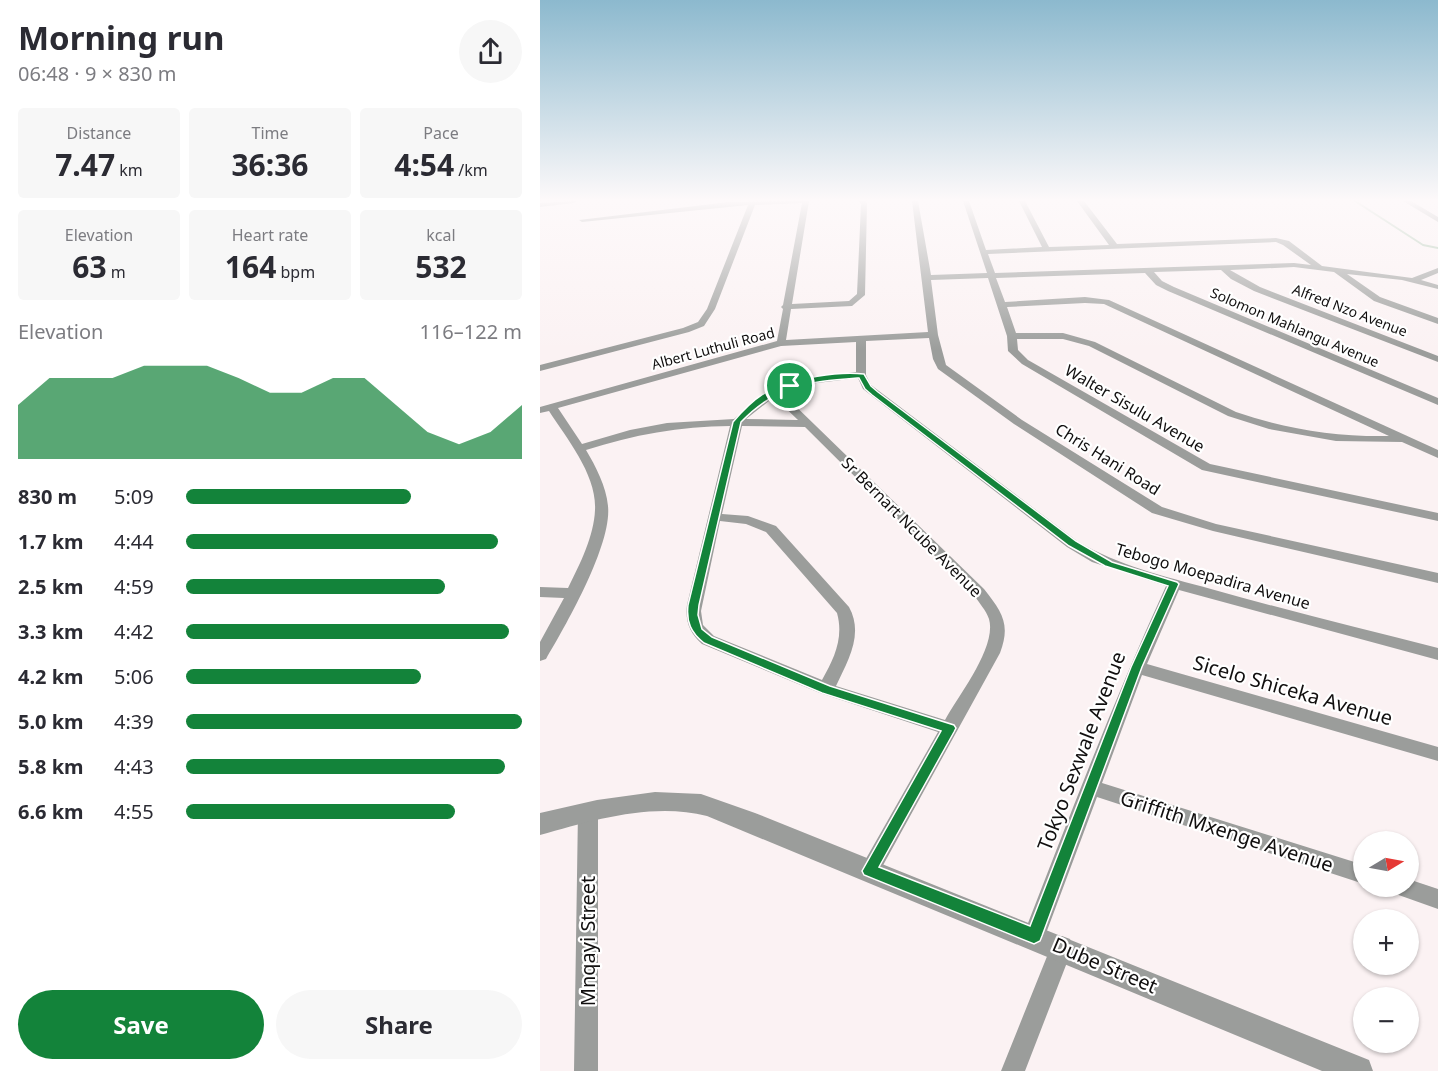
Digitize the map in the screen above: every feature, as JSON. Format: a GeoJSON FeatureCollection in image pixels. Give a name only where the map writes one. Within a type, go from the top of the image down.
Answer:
{"type":"FeatureCollection","features":[{"type":"Feature","properties":{"kind":"street"},"geometry":{"type":"LineString","coordinates":[[540,368],[702,324],[711,309],[733,251]]}},
{"type":"Feature","properties":{"kind":"street"},"geometry":{"type":"LineString","coordinates":[[781,343],[795,251]]}},
{"type":"Feature","properties":{"kind":"street"},"geometry":{"type":"LineString","coordinates":[[785,307],[852,303],[861,295],[862,251]]}},
{"type":"Feature","properties":{"kind":"street","name":"Chris Hani Road"},"geometry":{"type":"LineString","coordinates":[[923,251],[933,335],[940,364],[944,369],[1018,422],[1156,510],[1213,527],[1438,578]]}},
{"type":"Feature","properties":{"kind":"street"},"geometry":{"type":"LineString","coordinates":[[984,252],[1000,251]]}},
{"type":"Feature","properties":{"kind":"street"},"geometry":{"type":"LineString","coordinates":[[1296,251],[1320,267]]}},
{"type":"Feature","properties":{"kind":"street","name":"Walter Sisulu Avenue"},"geometry":{"type":"LineString","coordinates":[[984,252],[989,275],[1012,336],[1012,351],[1025,362],[1206,467],[1438,517]]}},
{"type":"Feature","properties":{"kind":"street"},"geometry":{"type":"LineString","coordinates":[[927,278],[1269,265],[1320,267],[1415,280],[1438,287]]}},
{"type":"Feature","properties":{"kind":"street","name":"Alfred Nzo Avenue"},"geometry":{"type":"LineString","coordinates":[[1222,267],[1234,277],[1257,289],[1438,359]]}},
{"type":"Feature","properties":{"kind":"street","name":"Solomon Mahlangu Avenue"},"geometry":{"type":"LineString","coordinates":[[1146,269],[1160,283],[1171,289],[1438,402]]}},
{"type":"Feature","properties":{"kind":"street"},"geometry":{"type":"LineString","coordinates":[[1334,269],[1377,299],[1438,321]]}},
{"type":"Feature","properties":{"kind":"street"},"geometry":{"type":"LineString","coordinates":[[1415,280],[1438,270]]}},
{"type":"Feature","properties":{"kind":"street"},"geometry":{"type":"LineString","coordinates":[[1001,305],[1085,300],[1106,302],[1438,454]]}},
{"type":"Feature","properties":{"kind":"street","name":"Albert Luthuli Road"},"geometry":{"type":"LineString","coordinates":[[546,408],[781,343],[933,335]]}},
{"type":"Feature","properties":{"kind":"street"},"geometry":{"type":"LineString","coordinates":[[1012,336],[1063,336],[1092,344],[1232,414],[1255,422],[1361,441],[1404,439]]}},
{"type":"Feature","properties":{"kind":"street"},"geometry":{"type":"LineString","coordinates":[[861,338],[861,375],[808,381],[774,391],[756,402],[737,422],[692,615],[697,631],[708,640],[723,647],[826,690],[949,728]]}},
{"type":"Feature","properties":{"kind":"street","name":"Tebogo Moepadira Avenue"},"geometry":{"type":"LineString","coordinates":[[861,375],[867,387],[1072,544],[1108,564],[1174,584],[1438,654]]}},
{"type":"Feature","properties":{"kind":"street","name":"Sr Bernart Ncube Avenue"},"geometry":{"type":"LineString","coordinates":[[774,391],[960,572],[992,609],[997,620],[998,638],[992,653],[870,871]]}},
{"type":"Feature","properties":{"kind":"street"},"geometry":{"type":"LineString","coordinates":[[540,655],[573,593],[600,528],[603,508],[580,448],[546,408]]}},
{"type":"Feature","properties":{"kind":"street"},"geometry":{"type":"LineString","coordinates":[[580,448],[647,430],[737,422],[808,424]]}},
{"type":"Feature","properties":{"kind":"street"},"geometry":{"type":"LineString","coordinates":[[714,517],[748,520],[771,529],[844,611],[849,622],[848,642],[826,690]]}},
{"type":"Feature","properties":{"kind":"street","name":"Tokyo Sexwale Avenue"},"geometry":{"type":"LineString","coordinates":[[1034,936],[1137,667],[1174,584]]}},
{"type":"Feature","properties":{"kind":"street"},"geometry":{"type":"LineString","coordinates":[[540,592],[573,593]]}},
{"type":"Feature","properties":{"kind":"street","name":"Sicelo Shiceka Avenue"},"geometry":{"type":"LineString","coordinates":[[1137,667],[1438,754]]}},
{"type":"Feature","properties":{"kind":"street","name":"Griffith Mxenge Avenue"},"geometry":{"type":"LineString","coordinates":[[1090,788],[1353,872]]}},
{"type":"Feature","properties":{"kind":"street","name":"Dube Street"},"geometry":{"type":"LineString","coordinates":[[540,824],[588,811],[629,805],[695,803],[747,820],[1062,947],[1358,1071]]}},
{"type":"Feature","properties":{"kind":"street","name":"Mnqayi Street"},"geometry":{"type":"LineString","coordinates":[[586,1071],[588,811]]}},
{"type":"Feature","properties":{"kind":"street"},"geometry":{"type":"LineString","coordinates":[[1419,892],[1438,899]]}},
{"type":"Feature","properties":{"kind":"street"},"geometry":{"type":"LineString","coordinates":[[1013,1071],[1062,947]]}},
{"type":"Feature","properties":{"kind":"route"},"geometry":{"type":"LineString","coordinates":[[861,375],[867,387],[1072,544],[1108,564],[1174,584],[1137,667],[1034,936],[870,871],[949,728],[826,690],[708,640],[697,631],[692,615],[737,422],[756,402],[774,391],[790,386],[825,378],[861,375]]}}]}
